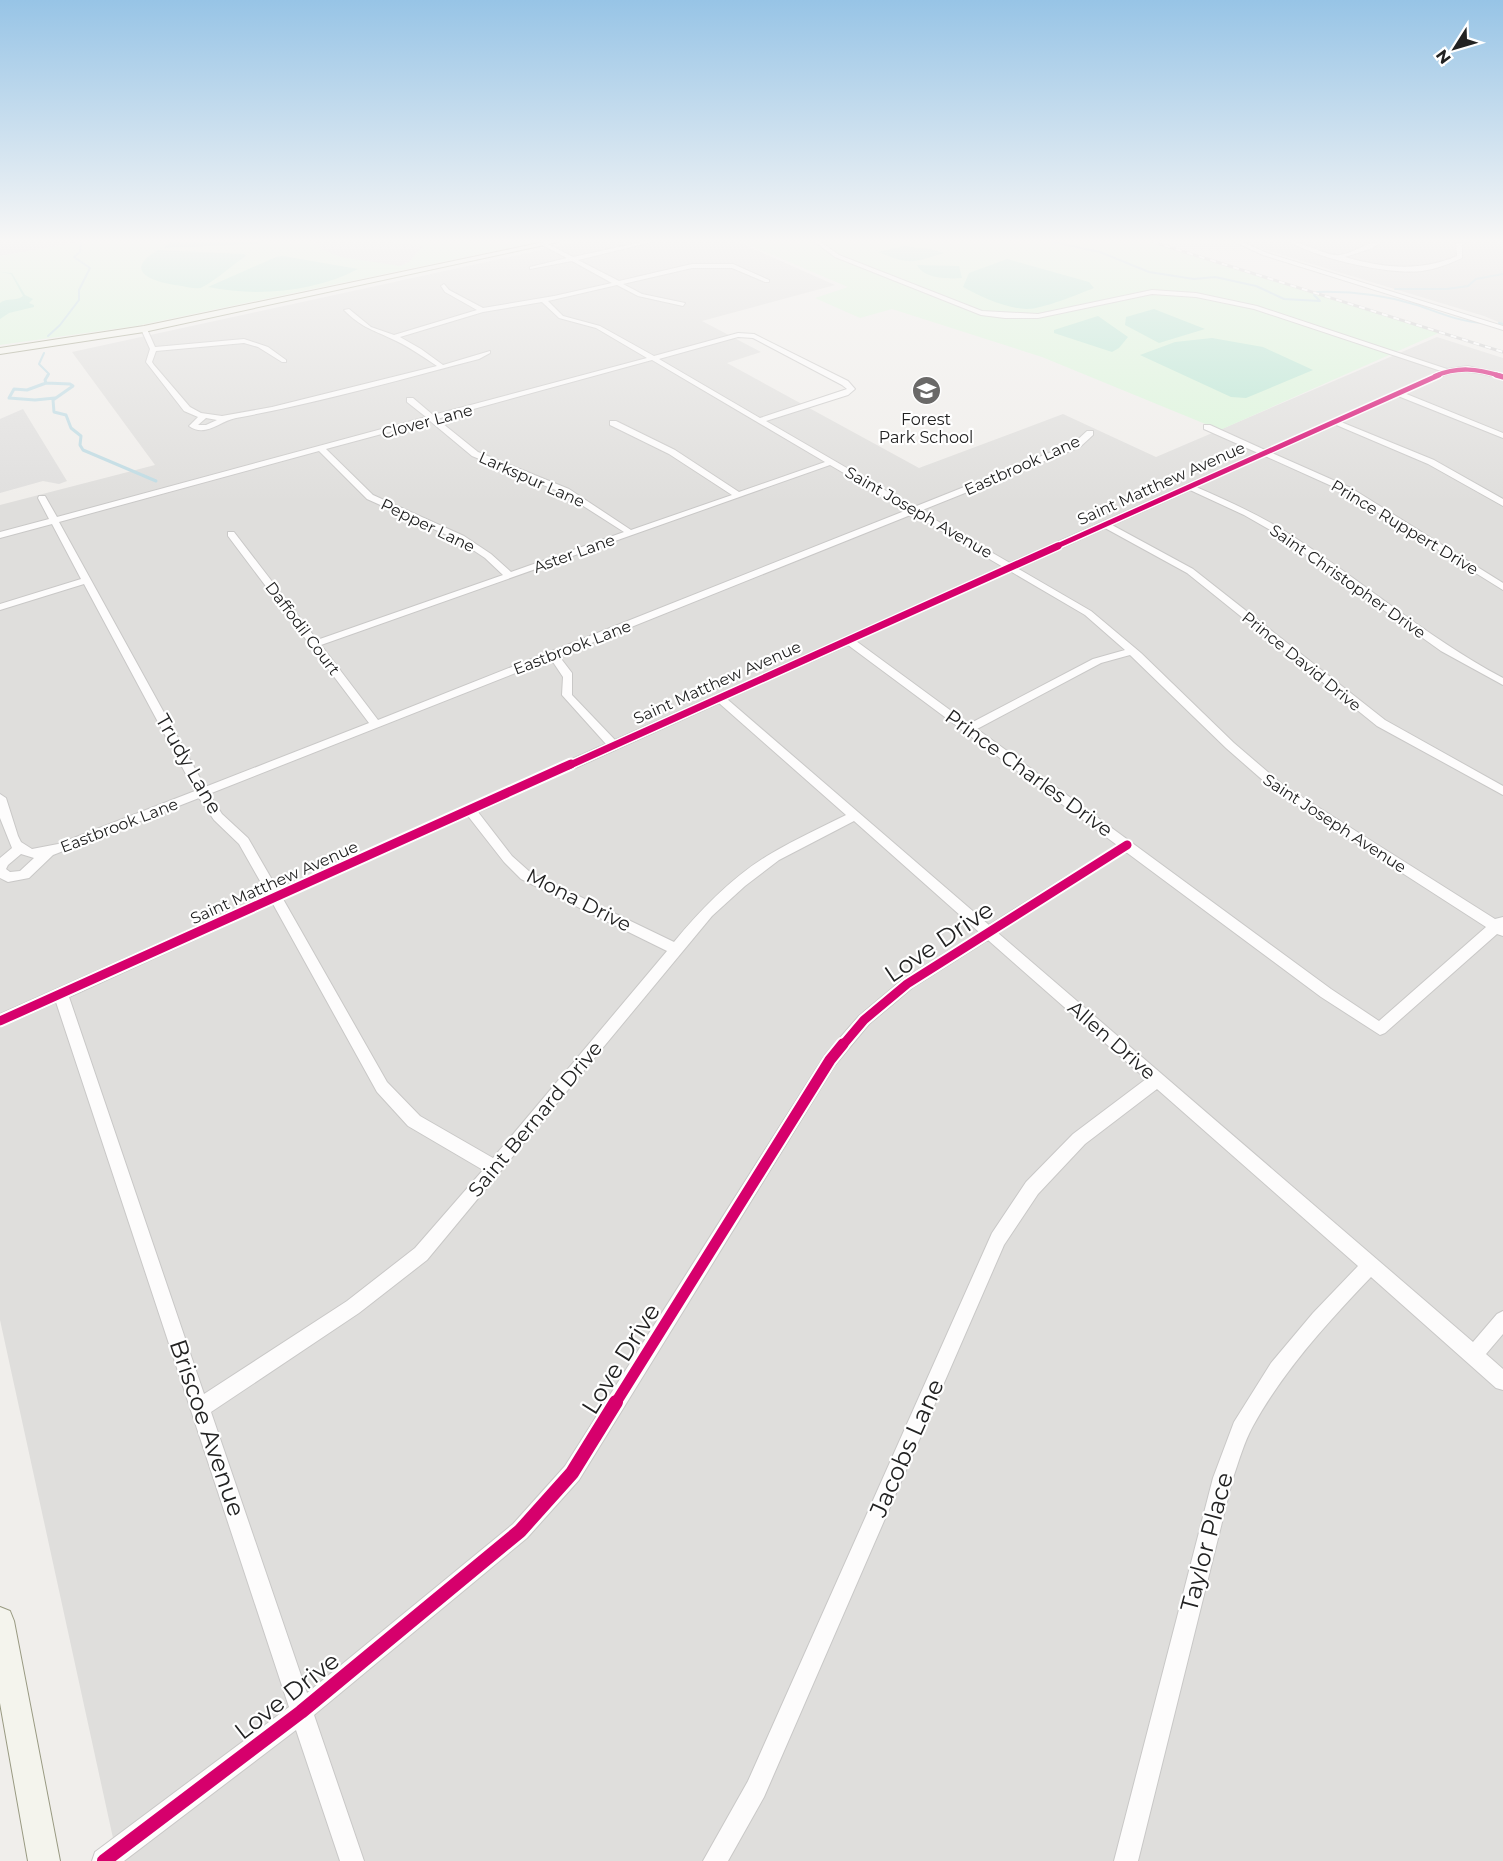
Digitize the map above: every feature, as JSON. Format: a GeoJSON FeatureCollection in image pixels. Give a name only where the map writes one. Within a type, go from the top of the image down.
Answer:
{"type":"FeatureCollection","features":[{"type":"Feature","properties":{"kind":"main road"},"geometry":{"type":"LineString","coordinates":[[0,351],[144,329]]}},
{"type":"Feature","properties":{"kind":"main road"},"geometry":{"type":"LineString","coordinates":[[0,1621],[44,1861]]}},
{"type":"Feature","properties":{"kind":"street"},"geometry":{"type":"LineString","coordinates":[[144,329],[153,349],[149,362],[154,372],[187,409],[204,416],[226,417],[272,409],[477,358],[488,352]]}},
{"type":"Feature","properties":{"kind":"street"},"geometry":{"type":"LineString","coordinates":[[371,329],[419,350],[442,367]]}},
{"type":"Feature","properties":{"kind":"street"},"geometry":{"type":"LineString","coordinates":[[394,337],[421,329]]}},
{"type":"Feature","properties":{"kind":"street","name":"Saint Joseph Avenue"},"geometry":{"type":"LineString","coordinates":[[601,329],[916,510],[1088,613],[1132,651],[1255,769],[1279,788],[1501,926]]}},
{"type":"Feature","properties":{"kind":"street"},"geometry":{"type":"LineString","coordinates":[[1321,329],[1447,371],[1456,368],[1470,368],[1503,377]]}},
{"type":"Feature","properties":{"kind":"street","name":"Clover Lane"},"geometry":{"type":"LineString","coordinates":[[0,535],[433,419],[731,336],[746,334],[851,388],[845,393],[761,420]]}},
{"type":"Feature","properties":{"kind":"street"},"geometry":{"type":"LineString","coordinates":[[153,349],[244,341],[272,350],[284,361]]}},
{"type":"Feature","properties":{"kind":"street","name":"Saint Matthew Avenue"},"geometry":{"type":"LineString","coordinates":[[0,1021],[1447,371]]}},
{"type":"Feature","properties":{"kind":"street"},"geometry":{"type":"LineString","coordinates":[[1398,393],[1503,436]]}},
{"type":"Feature","properties":{"kind":"street","name":"Larkspur Lane"},"geometry":{"type":"LineString","coordinates":[[410,400],[476,454],[566,491],[629,532]]}},
{"type":"Feature","properties":{"kind":"street"},"geometry":{"type":"LineString","coordinates":[[204,416],[193,426],[206,428],[226,417]]}},
{"type":"Feature","properties":{"kind":"street"},"geometry":{"type":"LineString","coordinates":[[1335,422],[1431,462],[1503,503]]}},
{"type":"Feature","properties":{"kind":"street"},"geometry":{"type":"LineString","coordinates":[[614,423],[672,452],[738,495]]}},
{"type":"Feature","properties":{"kind":"street","name":"Prince Ruppert Drive"},"geometry":{"type":"LineString","coordinates":[[1207,427],[1348,489],[1503,587]]}},
{"type":"Feature","properties":{"kind":"street","name":"Eastbrook Lane"},"geometry":{"type":"LineString","coordinates":[[48,852],[35,867],[24,875],[8,877],[0,870],[3,862],[25,852],[48,852],[554,655],[1077,445],[1090,433]]}},
{"type":"Feature","properties":{"kind":"street","name":"Pepper Lane"},"geometry":{"type":"LineString","coordinates":[[321,449],[370,497],[398,512],[461,538],[488,556],[510,576]]}},
{"type":"Feature","properties":{"kind":"street","name":"Aster Lane"},"geometry":{"type":"LineString","coordinates":[[315,644],[832,462]]}},
{"type":"Feature","properties":{"kind":"street","name":"Saint Christopher Drive"},"geometry":{"type":"LineString","coordinates":[[1190,487],[1280,532],[1463,661],[1503,682]]}},
{"type":"Feature","properties":{"kind":"street","name":"Trudy Lane"},"geometry":{"type":"LineString","coordinates":[[42,498],[202,793],[218,817],[244,841],[382,1087],[414,1121],[495,1168]]}},
{"type":"Feature","properties":{"kind":"street","name":"Prince David Drive"},"geometry":{"type":"LineString","coordinates":[[1105,525],[1190,571],[1381,723],[1503,791]]}},
{"type":"Feature","properties":{"kind":"street","name":"Daffodil Court"},"geometry":{"type":"LineString","coordinates":[[231,534],[375,723]]}},
{"type":"Feature","properties":{"kind":"street"},"geometry":{"type":"LineString","coordinates":[[0,607],[87,580]]}},
{"type":"Feature","properties":{"kind":"street","name":"Prince Charles Drive"},"geometry":{"type":"LineString","coordinates":[[848,640],[1326,993],[1380,1029],[1501,926]]}},
{"type":"Feature","properties":{"kind":"street"},"geometry":{"type":"LineString","coordinates":[[969,729],[1097,661],[1132,651]]}},
{"type":"Feature","properties":{"kind":"street"},"geometry":{"type":"LineString","coordinates":[[554,655],[570,679],[567,695],[613,745]]}},
{"type":"Feature","properties":{"kind":"street","name":"Allen Drive"},"geometry":{"type":"LineString","coordinates":[[721,699],[1503,1381]]}},
{"type":"Feature","properties":{"kind":"street"},"geometry":{"type":"LineString","coordinates":[[0,798],[25,852]]}},
{"type":"Feature","properties":{"kind":"street","name":"Mona Drive"},"geometry":{"type":"LineString","coordinates":[[470,810],[508,859],[526,876],[676,949]]}},
{"type":"Feature","properties":{"kind":"street","name":"Saint Bernard Drive"},"geometry":{"type":"LineString","coordinates":[[200,1408],[353,1307],[422,1254],[707,912],[775,857],[854,816]]}},
{"type":"Feature","properties":{"kind":"street","name":"Love Drive"},"geometry":{"type":"LineString","coordinates":[[104,1861],[301,1712],[520,1531],[572,1473],[831,1060],[864,1020],[907,984],[1127,845]]}},
{"type":"Feature","properties":{"kind":"street","name":"Briscoe Avenue"},"geometry":{"type":"LineString","coordinates":[[61,994],[352,1861]]}},
{"type":"Feature","properties":{"kind":"street","name":"Jacobs Lane"},"geometry":{"type":"LineString","coordinates":[[715,1861],[756,1789],[998,1239],[1032,1188],[1079,1138],[1157,1080]]}},
{"type":"Feature","properties":{"kind":"street","name":"Taylor Place"},"geometry":{"type":"LineString","coordinates":[[1126,1861],[1222,1478],[1244,1422],[1278,1370],[1319,1318],[1371,1265]]}},
{"type":"Feature","properties":{"kind":"street"},"geometry":{"type":"LineString","coordinates":[[1474,1355],[1503,1320]]}},
{"type":"Feature","properties":{"kind":"shaded area"},"geometry":{"type":"Polygon","coordinates":[[[179,329],[717,329],[761,352],[727,363],[919,468],[1063,414],[1156,457],[1437,337],[1503,358],[1503,1861],[118,1861],[0,1320],[0,505],[155,465],[72,352],[179,329]]]}},
{"type":"Feature","properties":{"kind":"shaded area"},"geometry":{"type":"Polygon","coordinates":[[[23,409],[67,481],[59,484],[43,481],[0,493],[0,419],[23,409]]]}},
{"type":"Feature","properties":{"kind":"green space"},"geometry":{"type":"Polygon","coordinates":[[[0,329],[116,329],[0,345],[0,329]]]}},
{"type":"Feature","properties":{"kind":"green space"},"geometry":{"type":"Polygon","coordinates":[[[954,329],[1431,329],[1441,332],[1220,430],[1042,357],[954,329]]]}},
{"type":"Feature","properties":{"kind":"green space"},"geometry":{"type":"Polygon","coordinates":[[[1116,329],[1128,337],[1119,348],[1112,352],[1054,333],[1054,330],[1116,329]]]}},
{"type":"Feature","properties":{"kind":"green space"},"geometry":{"type":"Polygon","coordinates":[[[1132,329],[1205,329],[1159,343],[1132,329]]]}},
{"type":"Feature","properties":{"kind":"green space"},"geometry":{"type":"Polygon","coordinates":[[[1212,338],[1263,347],[1313,370],[1246,398],[1231,397],[1140,355],[1175,342],[1212,338]]]}},
{"type":"Feature","properties":{"kind":"waterway"},"geometry":{"type":"LineString","coordinates":[[48,336],[56,329]]}},
{"type":"Feature","properties":{"kind":"waterway"},"geometry":{"type":"LineString","coordinates":[[44,353],[39,364],[48,375]]}},
{"type":"Feature","properties":{"kind":"waterway"},"geometry":{"type":"LineString","coordinates":[[46,383],[48,375]]}},
{"type":"Feature","properties":{"kind":"waterway"},"geometry":{"type":"LineString","coordinates":[[46,383],[73,386],[53,400],[54,412],[66,415],[71,428],[81,436],[80,445],[83,450],[156,481]]}},
{"type":"Feature","properties":{"kind":"waterway"},"geometry":{"type":"LineString","coordinates":[[46,383],[27,390],[14,389],[9,398],[35,400],[55,398]]}},
{"type":"Feature","properties":{"kind":"railway"},"geometry":{"type":"LineString","coordinates":[[1429,329],[1503,352]]}},
{"type":"Feature","properties":{"kind":"cycle path"},"geometry":{"type":"LineString","coordinates":[[0,1021],[1447,371],[1468,368],[1503,377]]}},
{"type":"Feature","properties":{"kind":"cycle path"},"geometry":{"type":"LineString","coordinates":[[104,1861],[301,1712],[520,1531],[572,1473],[830,1060],[864,1020],[907,984],[1127,845]]}},
{"type":"Feature","properties":{"kind":"place","name":"Forest Park School"},"geometry":{"type":"Point","coordinates":[926,391]}}]}
